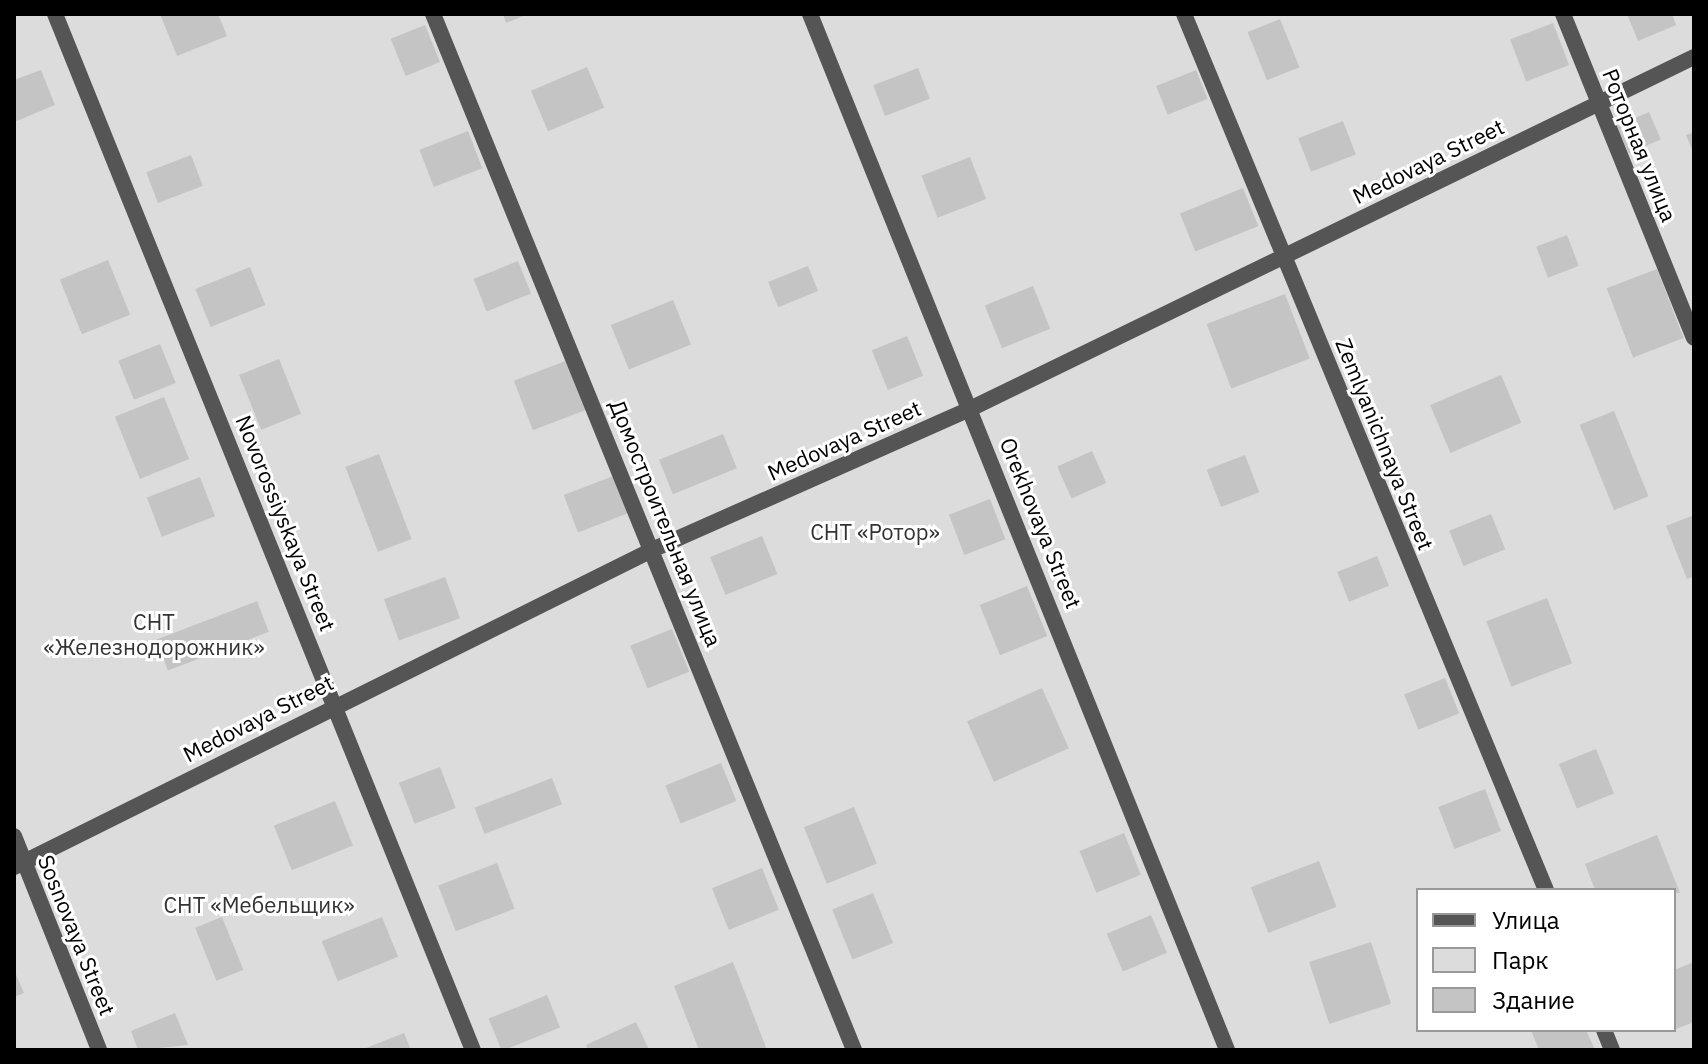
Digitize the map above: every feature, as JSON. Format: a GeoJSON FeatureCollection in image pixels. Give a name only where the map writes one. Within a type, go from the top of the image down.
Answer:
{"type":"FeatureCollection","features":[{"type":"Feature","properties":{"kind":"street","name":"Novorossiyskaya Street"},"geometry":{"type":"LineString","coordinates":[[55,14],[473,1050]]}},
{"type":"Feature","properties":{"kind":"street","name":"Домостроительная улица"},"geometry":{"type":"LineString","coordinates":[[433,14],[654,549],[854,1050]]}},
{"type":"Feature","properties":{"kind":"street","name":"Orekhovaya Street"},"geometry":{"type":"LineString","coordinates":[[810,14],[972,408],[1227,1050]]}},
{"type":"Feature","properties":{"kind":"street","name":"Zemlyanichnaya Street"},"geometry":{"type":"LineString","coordinates":[[1184,14],[1545,888]]}},
{"type":"Feature","properties":{"kind":"street","name":"Роторная улица"},"geometry":{"type":"LineString","coordinates":[[1563,14],[1694,338]]}},
{"type":"Feature","properties":{"kind":"street","name":"Medovaya Street"},"geometry":{"type":"LineString","coordinates":[[19,865],[335,703],[654,549],[972,408],[1694,57]]}},
{"type":"Feature","properties":{"kind":"street","name":"Sosnovaya Street"},"geometry":{"type":"LineString","coordinates":[[14,836],[19,865],[99,1050]]}},
{"type":"Feature","properties":{"kind":"green space","name":"СНТ «Ротор»"},"geometry":{"type":"Polygon","coordinates":[[[14,14],[1694,14],[1694,1050],[14,1050],[14,14]]]}},
{"type":"Feature","properties":{"kind":"building"},"geometry":{"type":"Polygon","coordinates":[[[160,14],[218,14],[227,36],[177,56],[160,14]]]}},
{"type":"Feature","properties":{"kind":"building"},"geometry":{"type":"Polygon","coordinates":[[[503,14],[528,14],[506,23],[503,14]]]}},
{"type":"Feature","properties":{"kind":"building"},"geometry":{"type":"Polygon","coordinates":[[[1627,14],[1672,14],[1676,25],[1638,41],[1627,14]]]}},
{"type":"Feature","properties":{"kind":"building"},"geometry":{"type":"Polygon","coordinates":[[[1280,19],[1299,67],[1267,80],[1248,32],[1280,19]]]}},
{"type":"Feature","properties":{"kind":"building"},"geometry":{"type":"Polygon","coordinates":[[[1553,23],[1569,65],[1526,81],[1510,39],[1553,23]]]}},
{"type":"Feature","properties":{"kind":"building"},"geometry":{"type":"Polygon","coordinates":[[[425,25],[440,62],[406,76],[391,39],[425,25]]]}},
{"type":"Feature","properties":{"kind":"building"},"geometry":{"type":"Polygon","coordinates":[[[587,67],[604,108],[548,131],[531,91],[587,67]]]}},
{"type":"Feature","properties":{"kind":"building"},"geometry":{"type":"Polygon","coordinates":[[[918,68],[930,99],[885,116],[873,85],[918,68]]]}},
{"type":"Feature","properties":{"kind":"building"},"geometry":{"type":"Polygon","coordinates":[[[41,70],[55,105],[14,122],[14,80],[41,70]]]}},
{"type":"Feature","properties":{"kind":"building"},"geometry":{"type":"Polygon","coordinates":[[[1196,70],[1208,99],[1168,115],[1156,86],[1196,70]]]}},
{"type":"Feature","properties":{"kind":"building"},"geometry":{"type":"Polygon","coordinates":[[[1649,112],[1661,140],[1629,153],[1617,126],[1649,112]]]}},
{"type":"Feature","properties":{"kind":"building"},"geometry":{"type":"Polygon","coordinates":[[[1343,121],[1356,155],[1311,172],[1298,138],[1343,121]]]}},
{"type":"Feature","properties":{"kind":"building"},"geometry":{"type":"Polygon","coordinates":[[[468,131],[482,168],[434,187],[419,150],[468,131]]]}},
{"type":"Feature","properties":{"kind":"building"},"geometry":{"type":"Polygon","coordinates":[[[1694,132],[1694,154],[1686,135],[1694,132]]]}},
{"type":"Feature","properties":{"kind":"building"},"geometry":{"type":"Polygon","coordinates":[[[191,155],[203,186],[158,203],[146,172],[191,155]]]}},
{"type":"Feature","properties":{"kind":"building"},"geometry":{"type":"Polygon","coordinates":[[[970,157],[986,199],[938,218],[921,176],[970,157]]]}},
{"type":"Feature","properties":{"kind":"building"},"geometry":{"type":"Polygon","coordinates":[[[1243,188],[1258,226],[1195,251],[1180,213],[1243,188]]]}},
{"type":"Feature","properties":{"kind":"building"},"geometry":{"type":"Polygon","coordinates":[[[1567,235],[1579,266],[1548,278],[1536,247],[1567,235]]]}},
{"type":"Feature","properties":{"kind":"building"},"geometry":{"type":"Polygon","coordinates":[[[108,260],[130,315],[82,334],[60,279],[108,260]]]}},
{"type":"Feature","properties":{"kind":"building"},"geometry":{"type":"Polygon","coordinates":[[[518,261],[531,293],[487,311],[473,279],[518,261]]]}},
{"type":"Feature","properties":{"kind":"building"},"geometry":{"type":"Polygon","coordinates":[[[808,266],[818,291],[778,307],[768,282],[808,266]]]}},
{"type":"Feature","properties":{"kind":"building"},"geometry":{"type":"Polygon","coordinates":[[[250,267],[265,305],[211,327],[195,289],[250,267]]]}},
{"type":"Feature","properties":{"kind":"building"},"geometry":{"type":"Polygon","coordinates":[[[1657,269],[1684,338],[1633,357],[1607,288],[1657,269]]]}},
{"type":"Feature","properties":{"kind":"building"},"geometry":{"type":"Polygon","coordinates":[[[1033,286],[1050,329],[1002,348],[985,305],[1033,286]]]}},
{"type":"Feature","properties":{"kind":"building"},"geometry":{"type":"Polygon","coordinates":[[[1285,294],[1310,358],[1231,389],[1207,324],[1285,294]]]}},
{"type":"Feature","properties":{"kind":"building"},"geometry":{"type":"Polygon","coordinates":[[[673,300],[691,345],[629,370],[611,325],[673,300]]]}},
{"type":"Feature","properties":{"kind":"building"},"geometry":{"type":"Polygon","coordinates":[[[907,336],[923,376],[888,390],[872,350],[907,336]]]}},
{"type":"Feature","properties":{"kind":"building"},"geometry":{"type":"Polygon","coordinates":[[[160,344],[176,383],[134,400],[118,361],[160,344]]]}},
{"type":"Feature","properties":{"kind":"building"},"geometry":{"type":"Polygon","coordinates":[[[279,359],[301,414],[261,430],[239,375],[279,359]]]}},
{"type":"Feature","properties":{"kind":"building"},"geometry":{"type":"Polygon","coordinates":[[[568,360],[587,409],[533,430],[514,381],[568,360]]]}},
{"type":"Feature","properties":{"kind":"building"},"geometry":{"type":"Polygon","coordinates":[[[1501,375],[1521,423],[1450,453],[1430,405],[1501,375]]]}},
{"type":"Feature","properties":{"kind":"building"},"geometry":{"type":"Polygon","coordinates":[[[164,397],[189,459],[140,479],[115,417],[164,397]]]}},
{"type":"Feature","properties":{"kind":"building"},"geometry":{"type":"Polygon","coordinates":[[[1614,411],[1648,496],[1614,510],[1580,425],[1614,411]]]}},
{"type":"Feature","properties":{"kind":"building"},"geometry":{"type":"Polygon","coordinates":[[[723,434],[737,468],[673,494],[659,460],[723,434]]]}},
{"type":"Feature","properties":{"kind":"building"},"geometry":{"type":"Polygon","coordinates":[[[1092,451],[1106,483],[1072,498],[1057,466],[1092,451]]]}},
{"type":"Feature","properties":{"kind":"building"},"geometry":{"type":"Polygon","coordinates":[[[379,454],[412,539],[378,552],[345,467],[379,454]]]}},
{"type":"Feature","properties":{"kind":"building"},"geometry":{"type":"Polygon","coordinates":[[[1245,455],[1259,492],[1221,507],[1207,470],[1245,455]]]}},
{"type":"Feature","properties":{"kind":"building"},"geometry":{"type":"Polygon","coordinates":[[[616,475],[630,512],[578,532],[564,495],[616,475]]]}},
{"type":"Feature","properties":{"kind":"building"},"geometry":{"type":"Polygon","coordinates":[[[200,477],[215,516],[162,537],[147,497],[200,477]]]}},
{"type":"Feature","properties":{"kind":"building"},"geometry":{"type":"Polygon","coordinates":[[[990,499],[1005,539],[964,555],[949,515],[990,499]]]}},
{"type":"Feature","properties":{"kind":"building"},"geometry":{"type":"Polygon","coordinates":[[[1491,514],[1505,549],[1464,566],[1449,531],[1491,514]]]}},
{"type":"Feature","properties":{"kind":"building"},"geometry":{"type":"Polygon","coordinates":[[[1694,515],[1694,576],[1687,579],[1666,526],[1694,515]]]}},
{"type":"Feature","properties":{"kind":"building"},"geometry":{"type":"Polygon","coordinates":[[[762,536],[777,574],[725,595],[710,557],[762,536]]]}},
{"type":"Feature","properties":{"kind":"building"},"geometry":{"type":"Polygon","coordinates":[[[1377,556],[1389,586],[1349,602],[1337,572],[1377,556]]]}},
{"type":"Feature","properties":{"kind":"building"},"geometry":{"type":"Polygon","coordinates":[[[445,577],[460,618],[399,641],[384,599],[445,577]]]}},
{"type":"Feature","properties":{"kind":"building"},"geometry":{"type":"Polygon","coordinates":[[[1027,586],[1047,636],[1000,655],[980,605],[1027,586]]]}},
{"type":"Feature","properties":{"kind":"building"},"geometry":{"type":"Polygon","coordinates":[[[1547,598],[1572,663],[1511,687],[1486,621],[1547,598]]]}},
{"type":"Feature","properties":{"kind":"building"},"geometry":{"type":"Polygon","coordinates":[[[257,601],[269,632],[168,671],[156,640],[257,601]]]}},
{"type":"Feature","properties":{"kind":"building"},"geometry":{"type":"Polygon","coordinates":[[[672,629],[689,672],[648,689],[630,646],[672,629]]]}},
{"type":"Feature","properties":{"kind":"building"},"geometry":{"type":"Polygon","coordinates":[[[1445,678],[1459,713],[1418,730],[1404,694],[1445,678]]]}},
{"type":"Feature","properties":{"kind":"building"},"geometry":{"type":"Polygon","coordinates":[[[1042,688],[1069,748],[994,782],[967,721],[1042,688]]]}},
{"type":"Feature","properties":{"kind":"building"},"geometry":{"type":"Polygon","coordinates":[[[1596,749],[1614,794],[1577,808],[1559,764],[1596,749]]]}},
{"type":"Feature","properties":{"kind":"building"},"geometry":{"type":"Polygon","coordinates":[[[721,763],[736,801],[681,823],[665,785],[721,763]]]}},
{"type":"Feature","properties":{"kind":"building"},"geometry":{"type":"Polygon","coordinates":[[[440,767],[456,808],[415,824],[399,783],[440,767]]]}},
{"type":"Feature","properties":{"kind":"building"},"geometry":{"type":"Polygon","coordinates":[[[552,778],[562,804],[485,834],[475,808],[552,778]]]}},
{"type":"Feature","properties":{"kind":"building"},"geometry":{"type":"Polygon","coordinates":[[[1485,789],[1501,831],[1454,849],[1438,807],[1485,789]]]}},
{"type":"Feature","properties":{"kind":"building"},"geometry":{"type":"Polygon","coordinates":[[[335,801],[353,846],[292,870],[274,826],[335,801]]]}},
{"type":"Feature","properties":{"kind":"building"},"geometry":{"type":"Polygon","coordinates":[[[854,807],[877,864],[827,884],[804,827],[854,807]]]}},
{"type":"Feature","properties":{"kind":"building"},"geometry":{"type":"Polygon","coordinates":[[[1124,833],[1141,875],[1096,893],[1079,851],[1124,833]]]}},
{"type":"Feature","properties":{"kind":"building"},"geometry":{"type":"Polygon","coordinates":[[[1657,835],[1680,893],[1676,893],[1676,888],[1594,888],[1585,864],[1657,835]]]}},
{"type":"Feature","properties":{"kind":"building"},"geometry":{"type":"Polygon","coordinates":[[[1319,861],[1337,907],[1268,933],[1251,887],[1319,861]]]}},
{"type":"Feature","properties":{"kind":"building"},"geometry":{"type":"Polygon","coordinates":[[[497,863],[515,909],[456,931],[438,886],[497,863]]]}},
{"type":"Feature","properties":{"kind":"building"},"geometry":{"type":"Polygon","coordinates":[[[762,868],[779,910],[729,930],[712,888],[762,868]]]}},
{"type":"Feature","properties":{"kind":"building"},"geometry":{"type":"Polygon","coordinates":[[[873,893],[893,943],[852,960],[832,909],[873,893]]]}},
{"type":"Feature","properties":{"kind":"building"},"geometry":{"type":"Polygon","coordinates":[[[1151,915],[1167,953],[1123,971],[1107,934],[1151,915]]]}},
{"type":"Feature","properties":{"kind":"building"},"geometry":{"type":"Polygon","coordinates":[[[222,917],[243,970],[216,981],[195,928],[222,917]]]}},
{"type":"Feature","properties":{"kind":"building"},"geometry":{"type":"Polygon","coordinates":[[[382,917],[398,957],[338,981],[322,941],[382,917]]]}},
{"type":"Feature","properties":{"kind":"building"},"geometry":{"type":"Polygon","coordinates":[[[1371,942],[1391,1004],[1329,1024],[1309,962],[1371,942]]]}},
{"type":"Feature","properties":{"kind":"building"},"geometry":{"type":"Polygon","coordinates":[[[733,962],[767,1050],[699,1050],[674,986],[733,962]]]}},
{"type":"Feature","properties":{"kind":"building"},"geometry":{"type":"Polygon","coordinates":[[[1694,962],[1694,1022],[1676,1029],[1676,969],[1694,962]]]}},
{"type":"Feature","properties":{"kind":"building"},"geometry":{"type":"Polygon","coordinates":[[[14,970],[24,993],[14,997],[14,970]]]}},
{"type":"Feature","properties":{"kind":"building"},"geometry":{"type":"Polygon","coordinates":[[[547,995],[560,1027],[501,1050],[489,1019],[547,995]]]}},
{"type":"Feature","properties":{"kind":"building"},"geometry":{"type":"Polygon","coordinates":[[[175,1013],[188,1045],[138,1050],[131,1031],[175,1013]]]}},
{"type":"Feature","properties":{"kind":"building"},"geometry":{"type":"Polygon","coordinates":[[[636,1022],[649,1050],[588,1050],[586,1045],[636,1022]]]}},
{"type":"Feature","properties":{"kind":"building"},"geometry":{"type":"Polygon","coordinates":[[[1532,1032],[1587,1032],[1595,1050],[1539,1050],[1532,1032]]]}},
{"type":"Feature","properties":{"kind":"building"},"geometry":{"type":"Polygon","coordinates":[[[404,1033],[411,1050],[361,1050],[404,1033]]]}},
{"type":"Feature","properties":{"kind":"park label","name":"СНТ «Железнодорожник»"},"geometry":{"type":"Point","coordinates":[154,634]}},
{"type":"Feature","properties":{"kind":"park label","name":"СНТ «Мебельщик»"},"geometry":{"type":"Point","coordinates":[259,905]}}]}
